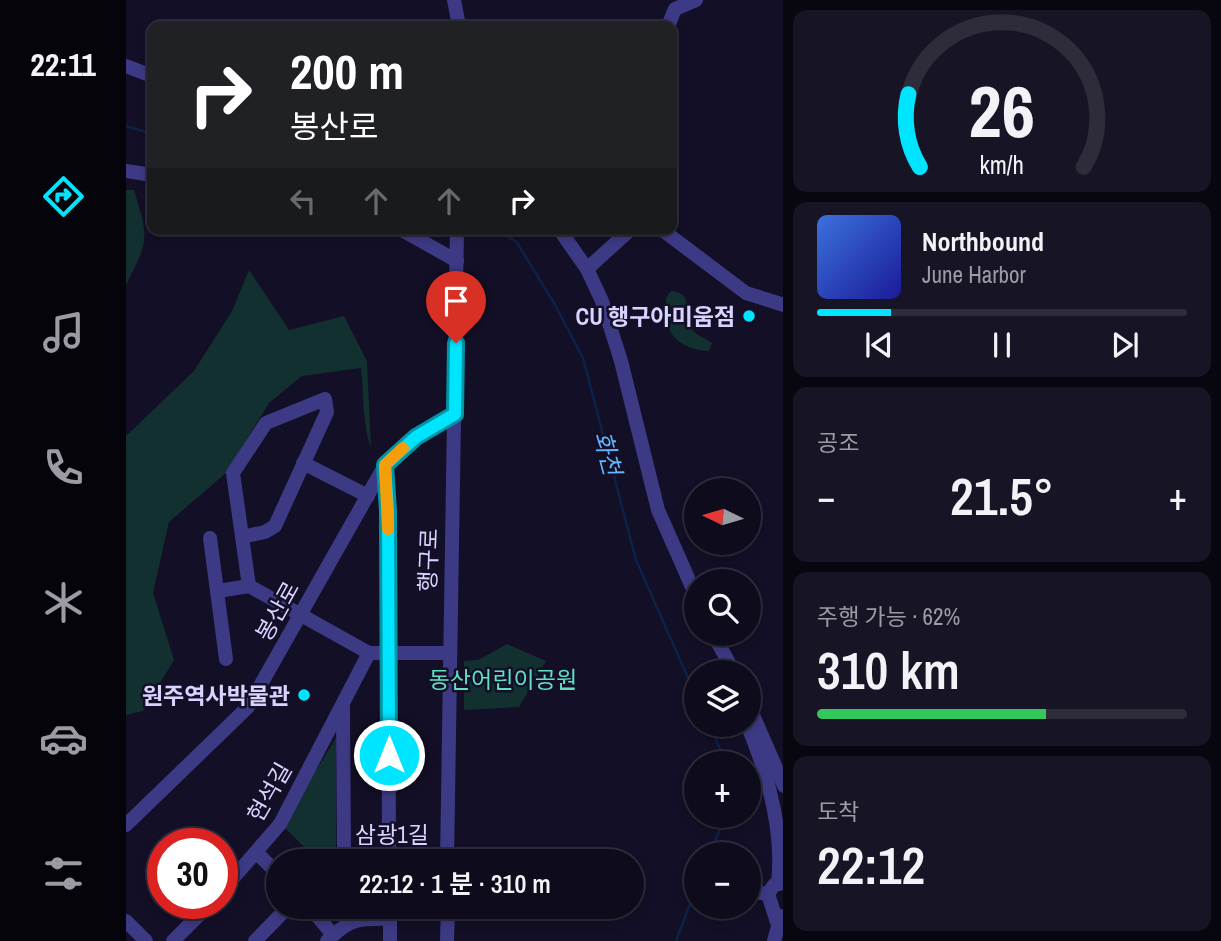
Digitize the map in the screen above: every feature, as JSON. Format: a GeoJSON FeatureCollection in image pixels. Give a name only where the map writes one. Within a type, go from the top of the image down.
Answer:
{"type":"FeatureCollection","features":[{"type":"Feature","properties":{"kind":"street"},"geometry":{"type":"LineString","coordinates":[[454,0],[458,21]]}},
{"type":"Feature","properties":{"kind":"street"},"geometry":{"type":"LineString","coordinates":[[667,0],[668,21]]}},
{"type":"Feature","properties":{"kind":"street"},"geometry":{"type":"LineString","coordinates":[[670,21],[675,9],[696,0]]}},
{"type":"Feature","properties":{"kind":"street"},"geometry":{"type":"LineString","coordinates":[[126,66],[147,74]]}},
{"type":"Feature","properties":{"kind":"street"},"geometry":{"type":"LineString","coordinates":[[126,171],[147,174]]}},
{"type":"Feature","properties":{"kind":"street"},"geometry":{"type":"LineString","coordinates":[[411,235],[457,261]]}},
{"type":"Feature","properties":{"kind":"street","name":"행구로"},"geometry":{"type":"LineString","coordinates":[[447,849],[457,235]]}},
{"type":"Feature","properties":{"kind":"street"},"geometry":{"type":"LineString","coordinates":[[563,235],[587,269],[602,301],[621,361],[658,510],[684,569]]}},
{"type":"Feature","properties":{"kind":"street"},"geometry":{"type":"LineString","coordinates":[[587,269],[624,235]]}},
{"type":"Feature","properties":{"kind":"street"},"geometry":{"type":"LineString","coordinates":[[670,235],[746,293],[783,305]]}},
{"type":"Feature","properties":{"kind":"street"},"geometry":{"type":"LineString","coordinates":[[242,537],[265,532],[275,526],[327,412],[325,399],[266,422],[233,473],[248,586]]}},
{"type":"Feature","properties":{"kind":"street","name":"봉산로"},"geometry":{"type":"LineString","coordinates":[[126,825],[248,706],[385,465],[416,437],[455,414]]}},
{"type":"Feature","properties":{"kind":"street"},"geometry":{"type":"LineString","coordinates":[[303,463],[368,496]]}},
{"type":"Feature","properties":{"kind":"street"},"geometry":{"type":"LineString","coordinates":[[385,465],[388,511],[389,849]]}},
{"type":"Feature","properties":{"kind":"street"},"geometry":{"type":"LineString","coordinates":[[210,538],[226,659]]}},
{"type":"Feature","properties":{"kind":"street"},"geometry":{"type":"LineString","coordinates":[[218,591],[248,586],[369,653],[449,653]]}},
{"type":"Feature","properties":{"kind":"street"},"geometry":{"type":"LineString","coordinates":[[718,646],[726,660]]}},
{"type":"Feature","properties":{"kind":"street"},"geometry":{"type":"LineString","coordinates":[[720,650],[722,660]]}},
{"type":"Feature","properties":{"kind":"street","name":"현석길"},"geometry":{"type":"LineString","coordinates":[[238,874],[280,824],[369,653]]}},
{"type":"Feature","properties":{"kind":"street","name":"현석길"},"geometry":{"type":"LineString","coordinates":[[342,706],[342,849]]}},
{"type":"Feature","properties":{"kind":"street"},"geometry":{"type":"LineString","coordinates":[[755,737],[780,793],[783,840],[777,887],[769,902],[780,913],[774,941]]}},
{"type":"Feature","properties":{"kind":"street"},"geometry":{"type":"LineString","coordinates":[[257,853],[266,862]]}},
{"type":"Feature","properties":{"kind":"street"},"geometry":{"type":"LineString","coordinates":[[173,941],[195,919]]}},
{"type":"Feature","properties":{"kind":"street"},"geometry":{"type":"LineString","coordinates":[[255,941],[276,919]]}},
{"type":"Feature","properties":{"kind":"street"},"geometry":{"type":"LineString","coordinates":[[321,919],[336,936],[355,919]]}},
{"type":"Feature","properties":{"kind":"street"},"geometry":{"type":"LineString","coordinates":[[390,919],[390,941]]}},
{"type":"Feature","properties":{"kind":"street"},"geometry":{"type":"LineString","coordinates":[[447,941],[448,919]]}},
{"type":"Feature","properties":{"kind":"street"},"geometry":{"type":"LineString","coordinates":[[129,930],[146,941]]}},
{"type":"Feature","properties":{"kind":"green space"},"geometry":{"type":"Polygon","coordinates":[[[126,190],[134,190],[144,239],[143,248],[126,285],[126,190]]]}},
{"type":"Feature","properties":{"kind":"green space"},"geometry":{"type":"Polygon","coordinates":[[[249,270],[289,330],[344,316],[367,361],[371,448],[365,419],[361,368],[302,376],[269,403],[226,473],[169,522],[153,593],[174,660],[143,711],[126,715],[126,436],[194,371],[232,311],[249,270]]]}},
{"type":"Feature","properties":{"kind":"green space"},"geometry":{"type":"Polygon","coordinates":[[[671,291],[683,295],[686,299],[690,326],[712,343],[709,351],[690,348],[671,333],[666,316],[666,299],[671,291]]]}},
{"type":"Feature","properties":{"kind":"green space","name":"동산어린이공원"},"geometry":{"type":"Polygon","coordinates":[[[507,644],[546,661],[519,707],[464,710],[464,661],[478,660],[507,644]]]}},
{"type":"Feature","properties":{"kind":"green space"},"geometry":{"type":"Polygon","coordinates":[[[336,738],[336,846],[333,849],[306,849],[282,825],[336,738]]]}},
{"type":"Feature","properties":{"kind":"waterway","name":"화천"},"geometry":{"type":"LineString","coordinates":[[126,126],[147,132]]}},
{"type":"Feature","properties":{"kind":"waterway","name":"화천"},"geometry":{"type":"LineString","coordinates":[[504,235],[516,241],[554,303],[583,358],[636,560],[684,669]]}},
{"type":"Feature","properties":{"kind":"waterway","name":"화천"},"geometry":{"type":"LineString","coordinates":[[715,737],[721,751]]}},
{"type":"Feature","properties":{"kind":"waterway","name":"화천"},"geometry":{"type":"LineString","coordinates":[[715,842],[720,828]]}},
{"type":"Feature","properties":{"kind":"waterway","name":"화천"},"geometry":{"type":"LineString","coordinates":[[676,941],[684,919]]}},
{"type":"Feature","properties":{"kind":"slow traffic"},"geometry":{"type":"LineString","coordinates":[[388,529],[385,465],[403,448]]}},
{"type":"Feature","properties":{"kind":"place","name":"CU 행구아미움점"},"geometry":{"type":"Point","coordinates":[749,316]}},
{"type":"Feature","properties":{"kind":"place","name":"원주역사박물관"},"geometry":{"type":"Point","coordinates":[304,695]}},
{"type":"Feature","properties":{"kind":"route"},"geometry":{"type":"LineString","coordinates":[[389,755],[388,511],[385,465],[416,437],[455,414],[456,343]]}}]}
